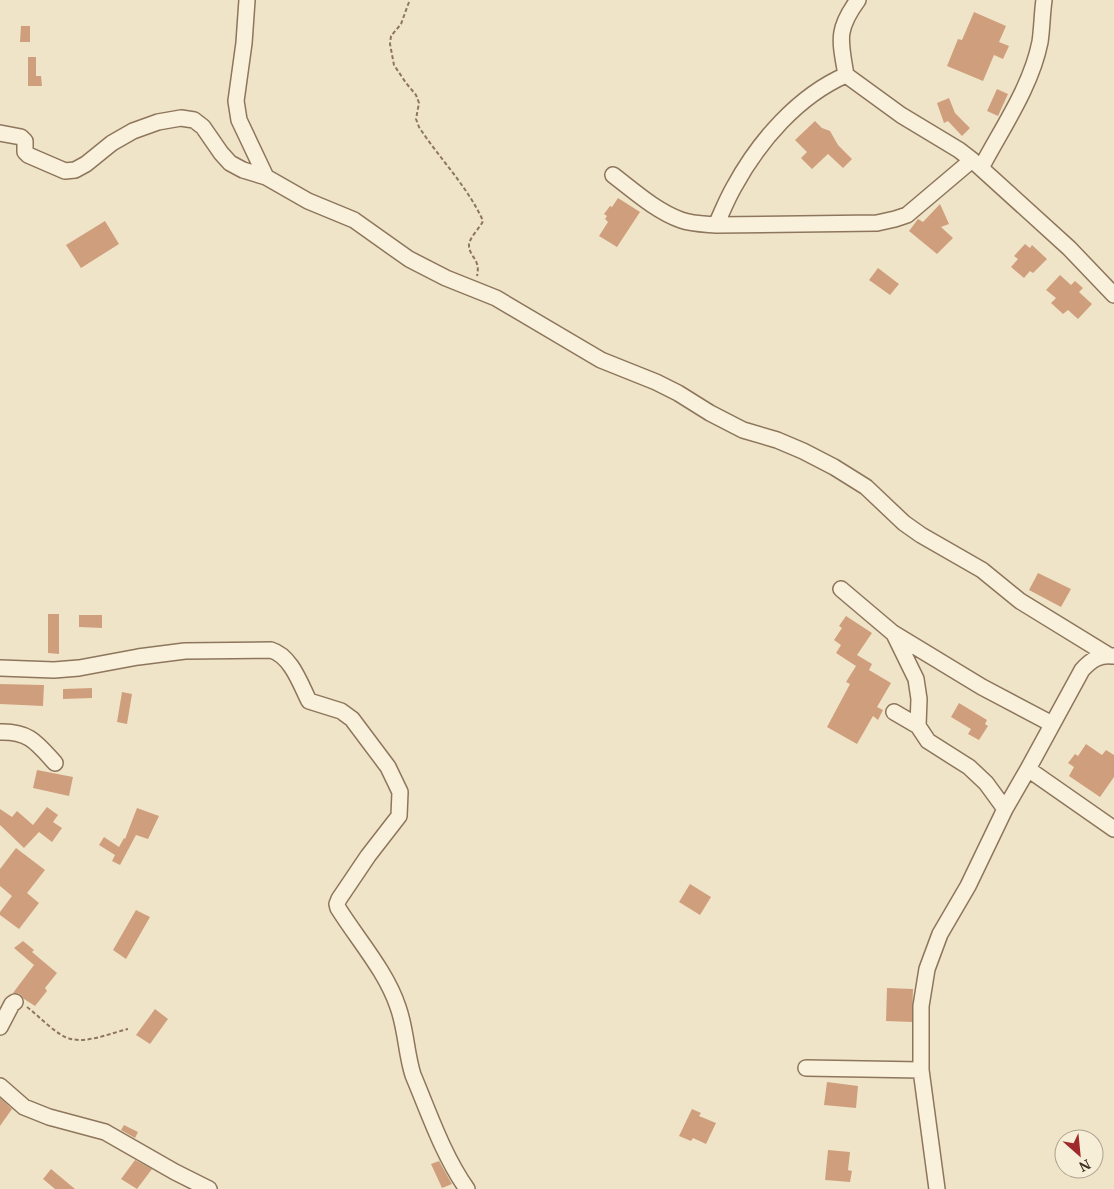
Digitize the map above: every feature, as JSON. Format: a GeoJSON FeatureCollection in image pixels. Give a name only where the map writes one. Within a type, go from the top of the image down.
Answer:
{"type":"FeatureCollection","features":[{"type":"Feature","properties":{"kind":"street"},"geometry":{"type":"LineString","coordinates":[[247,0],[244,43],[236,101],[239,120],[266,178]]}},
{"type":"Feature","properties":{"kind":"street"},"geometry":{"type":"LineString","coordinates":[[858,0],[842,26],[840,40],[846,74],[901,115],[959,150],[976,164],[1069,248],[1114,295]]}},
{"type":"Feature","properties":{"kind":"street"},"geometry":{"type":"LineString","coordinates":[[613,175],[665,212],[681,220],[699,224],[877,222],[895,220],[907,214],[976,164],[1014,107],[1030,74],[1040,43],[1044,0]]}},
{"type":"Feature","properties":{"kind":"street"},"geometry":{"type":"LineString","coordinates":[[716,225],[733,187],[770,133],[812,95],[831,81],[846,74]]}},
{"type":"Feature","properties":{"kind":"street"},"geometry":{"type":"LineString","coordinates":[[0,133],[21,136],[25,141],[25,152],[28,155],[65,171],[75,170],[86,164],[107,147],[133,131],[158,122],[181,118],[194,120],[203,127],[230,163],[266,178],[308,201],[354,220],[409,259],[446,278],[496,298],[601,360],[656,382],[743,430],[777,440],[803,451],[834,468],[866,487],[904,523],[921,536],[982,570],[1020,601],[1111,656]]}},
{"type":"Feature","properties":{"kind":"street"},"geometry":{"type":"LineString","coordinates":[[841,589],[893,633],[982,687],[1052,724]]}},
{"type":"Feature","properties":{"kind":"street"},"geometry":{"type":"LineString","coordinates":[[893,633],[916,679],[919,699],[918,726]]}},
{"type":"Feature","properties":{"kind":"street"},"geometry":{"type":"LineString","coordinates":[[0,668],[54,670],[79,668],[138,657],[185,651],[271,650],[284,656],[309,700],[341,711],[352,718],[388,767],[400,792],[401,808],[399,816],[368,856],[337,904],[385,978],[394,997],[399,1009],[409,1063],[413,1074],[441,1141],[467,1189]]}},
{"type":"Feature","properties":{"kind":"street"},"geometry":{"type":"LineString","coordinates":[[937,1189],[921,1070],[921,1006],[927,969],[940,934],[968,886],[1004,809],[1082,670],[1089,662],[1099,656],[1111,656]]}},
{"type":"Feature","properties":{"kind":"street"},"geometry":{"type":"LineString","coordinates":[[894,712],[918,726],[928,741],[969,767],[979,776],[1004,809]]}},
{"type":"Feature","properties":{"kind":"street"},"geometry":{"type":"LineString","coordinates":[[0,732],[18,734],[36,741],[55,763]]}},
{"type":"Feature","properties":{"kind":"street"},"geometry":{"type":"LineString","coordinates":[[1028,769],[1114,829]]}},
{"type":"Feature","properties":{"kind":"street"},"geometry":{"type":"LineString","coordinates":[[0,1027],[12,1004],[15,1002]]}},
{"type":"Feature","properties":{"kind":"street"},"geometry":{"type":"LineString","coordinates":[[806,1068],[921,1070]]}},
{"type":"Feature","properties":{"kind":"street"},"geometry":{"type":"LineString","coordinates":[[0,1086],[24,1107],[49,1117],[105,1132],[209,1189]]}},
{"type":"Feature","properties":{"kind":"path"},"geometry":{"type":"LineString","coordinates":[[409,2],[402,24],[391,36],[391,54],[398,72],[420,103],[416,119],[419,127],[464,190],[483,221],[468,247],[478,263],[474,289]]}},
{"type":"Feature","properties":{"kind":"path"},"geometry":{"type":"LineString","coordinates":[[15,1002],[20,1000],[53,1029],[70,1039],[81,1040],[128,1028]]}},
{"type":"Feature","properties":{"kind":"building"},"geometry":{"type":"Polygon","coordinates":[[[974,12],[1006,26],[999,42],[1009,46],[1003,59],[994,55],[983,81],[947,66],[958,39],[962,40],[974,12]]]}},
{"type":"Feature","properties":{"kind":"building"},"geometry":{"type":"Polygon","coordinates":[[[21,26],[30,26],[30,42],[20,42],[21,26]]]}},
{"type":"Feature","properties":{"kind":"building"},"geometry":{"type":"Polygon","coordinates":[[[28,57],[36,57],[36,76],[41,76],[42,86],[28,86],[28,57]]]}},
{"type":"Feature","properties":{"kind":"building"},"geometry":{"type":"Polygon","coordinates":[[[997,89],[1008,94],[998,116],[987,111],[997,89]]]}},
{"type":"Feature","properties":{"kind":"building"},"geometry":{"type":"Polygon","coordinates":[[[949,98],[955,113],[970,128],[962,136],[948,121],[944,123],[937,103],[949,98]]]}},
{"type":"Feature","properties":{"kind":"building"},"geometry":{"type":"Polygon","coordinates":[[[815,121],[822,128],[830,131],[838,145],[852,159],[843,168],[828,154],[812,169],[801,158],[807,152],[795,140],[815,121]]]}},
{"type":"Feature","properties":{"kind":"building"},"geometry":{"type":"Polygon","coordinates":[[[618,198],[640,212],[617,247],[599,236],[608,222],[605,219],[607,216],[604,214],[618,198]]]}},
{"type":"Feature","properties":{"kind":"building"},"geometry":{"type":"Polygon","coordinates":[[[940,204],[949,224],[941,227],[953,238],[937,254],[909,231],[918,219],[923,222],[940,204]]]}},
{"type":"Feature","properties":{"kind":"building"},"geometry":{"type":"Polygon","coordinates":[[[105,221],[119,244],[81,268],[66,245],[105,221]]]}},
{"type":"Feature","properties":{"kind":"building"},"geometry":{"type":"Polygon","coordinates":[[[1025,244],[1030,248],[1032,245],[1047,259],[1033,273],[1030,271],[1024,278],[1011,267],[1018,259],[1014,256],[1025,244]]]}},
{"type":"Feature","properties":{"kind":"building"},"geometry":{"type":"Polygon","coordinates":[[[878,268],[899,284],[890,295],[869,280],[878,268]]]}},
{"type":"Feature","properties":{"kind":"building"},"geometry":{"type":"Polygon","coordinates":[[[1060,275],[1071,285],[1075,281],[1083,288],[1079,292],[1092,304],[1078,319],[1068,310],[1063,314],[1051,303],[1056,298],[1046,290],[1060,275]]]}},
{"type":"Feature","properties":{"kind":"building"},"geometry":{"type":"Polygon","coordinates":[[[1038,573],[1071,589],[1061,607],[1029,590],[1038,573]]]}},
{"type":"Feature","properties":{"kind":"building"},"geometry":{"type":"Polygon","coordinates":[[[48,614],[59,614],[59,654],[48,653],[48,614]]]}},
{"type":"Feature","properties":{"kind":"building"},"geometry":{"type":"Polygon","coordinates":[[[79,615],[102,615],[102,628],[79,627],[79,615]]]}},
{"type":"Feature","properties":{"kind":"building"},"geometry":{"type":"Polygon","coordinates":[[[846,616],[872,633],[857,655],[872,664],[869,670],[891,683],[877,707],[883,710],[878,720],[873,716],[857,744],[827,727],[850,684],[846,682],[856,666],[836,653],[841,645],[834,640],[842,628],[839,626],[846,616]]]}},
{"type":"Feature","properties":{"kind":"building"},"geometry":{"type":"Polygon","coordinates":[[[0,684],[44,685],[43,706],[0,704],[0,684]]]}},
{"type":"Feature","properties":{"kind":"building"},"geometry":{"type":"Polygon","coordinates":[[[92,688],[92,698],[63,699],[63,689],[92,688]]]}},
{"type":"Feature","properties":{"kind":"building"},"geometry":{"type":"Polygon","coordinates":[[[122,692],[132,694],[127,724],[117,722],[122,692]]]}},
{"type":"Feature","properties":{"kind":"building"},"geometry":{"type":"Polygon","coordinates":[[[959,703],[987,720],[985,724],[988,726],[979,740],[968,734],[971,729],[951,717],[959,703]]]}},
{"type":"Feature","properties":{"kind":"building"},"geometry":{"type":"Polygon","coordinates":[[[1086,744],[1102,755],[1106,750],[1114,755],[1114,777],[1100,797],[1069,776],[1074,767],[1068,763],[1075,754],[1078,756],[1086,744]]]}},
{"type":"Feature","properties":{"kind":"building"},"geometry":{"type":"Polygon","coordinates":[[[37,770],[73,777],[69,796],[33,788],[37,770]]]}},
{"type":"Feature","properties":{"kind":"building"},"geometry":{"type":"Polygon","coordinates":[[[47,807],[58,815],[53,822],[62,828],[52,842],[39,832],[24,848],[0,825],[0,809],[12,817],[17,811],[33,825],[47,807]]]}},
{"type":"Feature","properties":{"kind":"building"},"geometry":{"type":"Polygon","coordinates":[[[137,808],[159,816],[148,839],[136,835],[120,865],[112,861],[115,855],[99,845],[104,837],[119,847],[125,839],[137,808]]]}},
{"type":"Feature","properties":{"kind":"building"},"geometry":{"type":"Polygon","coordinates":[[[16,848],[45,870],[27,893],[39,903],[19,929],[0,915],[0,912],[12,896],[0,886],[0,869],[16,848]]]}},
{"type":"Feature","properties":{"kind":"building"},"geometry":{"type":"Polygon","coordinates":[[[690,884],[711,897],[700,915],[679,902],[690,884]]]}},
{"type":"Feature","properties":{"kind":"building"},"geometry":{"type":"Polygon","coordinates":[[[136,910],[150,917],[126,959],[113,950],[136,910]]]}},
{"type":"Feature","properties":{"kind":"building"},"geometry":{"type":"Polygon","coordinates":[[[23,941],[34,950],[32,952],[57,973],[45,988],[47,991],[35,1006],[20,994],[13,993],[34,965],[14,948],[23,941]]]}},
{"type":"Feature","properties":{"kind":"building"},"geometry":{"type":"Polygon","coordinates":[[[887,988],[913,989],[912,1022],[886,1021],[887,988]]]}},
{"type":"Feature","properties":{"kind":"building"},"geometry":{"type":"Polygon","coordinates":[[[155,1009],[168,1019],[150,1044],[136,1035],[155,1009]]]}},
{"type":"Feature","properties":{"kind":"building"},"geometry":{"type":"Polygon","coordinates":[[[827,1082],[858,1086],[856,1108],[824,1105],[827,1082]]]}},
{"type":"Feature","properties":{"kind":"building"},"geometry":{"type":"Polygon","coordinates":[[[0,1098],[12,1109],[0,1126],[0,1098]]]}},
{"type":"Feature","properties":{"kind":"building"},"geometry":{"type":"Polygon","coordinates":[[[692,1109],[701,1113],[699,1116],[716,1123],[706,1144],[693,1138],[691,1141],[679,1136],[692,1109]]]}},
{"type":"Feature","properties":{"kind":"building"},"geometry":{"type":"Polygon","coordinates":[[[124,1125],[138,1132],[135,1138],[121,1130],[124,1125]]]}},
{"type":"Feature","properties":{"kind":"building"},"geometry":{"type":"Polygon","coordinates":[[[828,1150],[850,1152],[848,1170],[852,1171],[850,1182],[825,1180],[828,1150]]]}},
{"type":"Feature","properties":{"kind":"building"},"geometry":{"type":"Polygon","coordinates":[[[135,1160],[152,1169],[137,1189],[121,1179],[135,1160]]]}},
{"type":"Feature","properties":{"kind":"building"},"geometry":{"type":"Polygon","coordinates":[[[439,1161],[452,1184],[442,1188],[431,1164],[439,1161]]]}},
{"type":"Feature","properties":{"kind":"building"},"geometry":{"type":"Polygon","coordinates":[[[51,1169],[75,1189],[55,1189],[43,1179],[51,1169]]]}}]}
